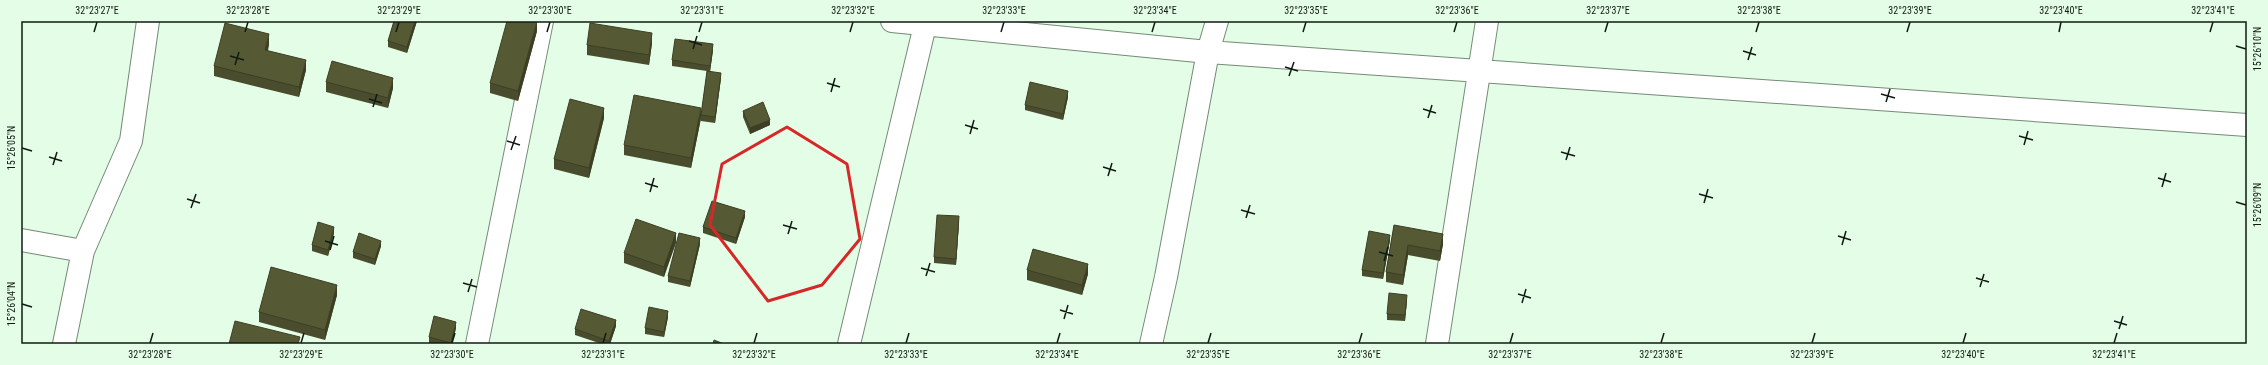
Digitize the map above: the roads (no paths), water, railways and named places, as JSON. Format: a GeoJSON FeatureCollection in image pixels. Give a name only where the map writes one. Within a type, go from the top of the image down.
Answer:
{"type":"FeatureCollection","features":[{"type":"Feature","properties":{"kind":"street"},"geometry":{"type":"LineString","coordinates":[[64,344],[82,251],[131,141],[148,21]]}},
{"type":"Feature","properties":{"kind":"street"},"geometry":{"type":"LineString","coordinates":[[477,344],[542,21]]}},
{"type":"Feature","properties":{"kind":"street"},"geometry":{"type":"LineString","coordinates":[[892,21],[926,23],[1208,52],[2247,125]]}},
{"type":"Feature","properties":{"kind":"street"},"geometry":{"type":"LineString","coordinates":[[1151,344],[1166,277],[1208,52],[1217,21]]}},
{"type":"Feature","properties":{"kind":"street"},"geometry":{"type":"LineString","coordinates":[[1437,344],[1478,71],[1487,21]]}},
{"type":"Feature","properties":{"kind":"street"},"geometry":{"type":"LineString","coordinates":[[849,344],[926,23]]}},
{"type":"Feature","properties":{"kind":"street"},"geometry":{"type":"LineString","coordinates":[[21,240],[82,251]]}}]}
